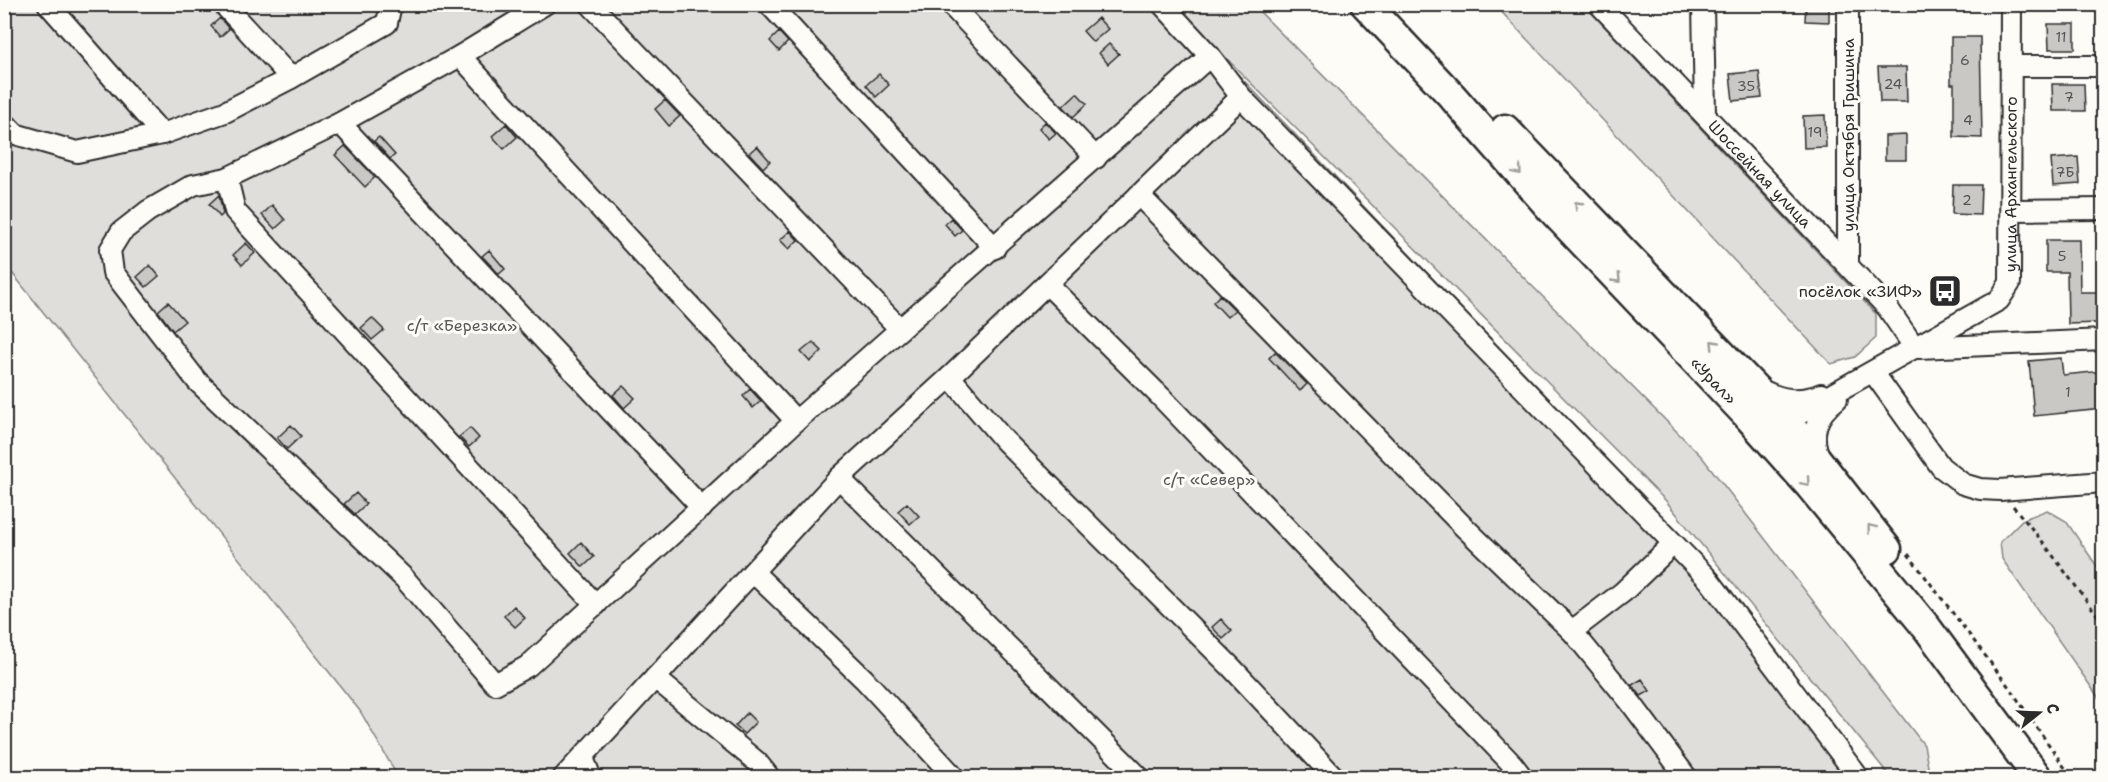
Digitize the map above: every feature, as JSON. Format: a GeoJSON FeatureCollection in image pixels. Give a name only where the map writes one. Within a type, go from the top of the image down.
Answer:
{"type":"FeatureCollection","features":[{"type":"Feature","properties":{"kind":"highway","name":"«Урал»"},"geometry":{"type":"LineString","coordinates":[[1365,4],[1451,95],[1552,211],[1777,430],[1824,468],[1979,669],[2057,777]]}},
{"type":"Feature","properties":{"kind":"highway","name":"«Урал»"},"geometry":{"type":"LineString","coordinates":[[1388,4],[1508,133],[1754,387],[1777,430],[1852,536],[1927,628],[2038,777]]}},
{"type":"Feature","properties":{"kind":"street"},"geometry":{"type":"LineString","coordinates":[[48,4],[162,134]]}},
{"type":"Feature","properties":{"kind":"street"},"geometry":{"type":"LineString","coordinates":[[223,4],[291,78]]}},
{"type":"Feature","properties":{"kind":"street"},"geometry":{"type":"LineString","coordinates":[[4,122],[15,134],[77,152],[162,134],[225,112],[291,78],[387,23],[391,4]]}},
{"type":"Feature","properties":{"kind":"street"},"geometry":{"type":"LineString","coordinates":[[545,4],[460,56],[340,123],[227,178],[193,185],[148,211],[121,232],[110,250],[113,272],[197,381],[404,578],[495,684],[528,666],[796,421],[995,248],[1210,56]]}},
{"type":"Feature","properties":{"kind":"street"},"geometry":{"type":"LineString","coordinates":[[590,4],[900,329]]}},
{"type":"Feature","properties":{"kind":"street"},"geometry":{"type":"LineString","coordinates":[[769,4],[995,248]]}},
{"type":"Feature","properties":{"kind":"street"},"geometry":{"type":"LineString","coordinates":[[950,4],[1096,158]]}},
{"type":"Feature","properties":{"kind":"street"},"geometry":{"type":"LineString","coordinates":[[1162,4],[1210,56],[1241,97],[1709,580],[1859,777]]}},
{"type":"Feature","properties":{"kind":"street","name":"Шоссейная улица"},"geometry":{"type":"LineString","coordinates":[[1599,4],[1887,307],[1915,348]]}},
{"type":"Feature","properties":{"kind":"street"},"geometry":{"type":"LineString","coordinates":[[1703,4],[1705,115]]}},
{"type":"Feature","properties":{"kind":"street","name":"улица Октября Гришина"},"geometry":{"type":"LineString","coordinates":[[1848,4],[1848,266]]}},
{"type":"Feature","properties":{"kind":"street","name":"улица Архангельского"},"geometry":{"type":"LineString","coordinates":[[1873,372],[1999,300],[2010,283],[2012,4]]}},
{"type":"Feature","properties":{"kind":"street"},"geometry":{"type":"LineString","coordinates":[[460,56],[796,421]]}},
{"type":"Feature","properties":{"kind":"street"},"geometry":{"type":"LineString","coordinates":[[2011,66],[2103,66]]}},
{"type":"Feature","properties":{"kind":"street"},"geometry":{"type":"LineString","coordinates":[[564,777],[839,478],[950,377],[1241,97]]}},
{"type":"Feature","properties":{"kind":"street"},"geometry":{"type":"LineString","coordinates":[[340,123],[702,508]]}},
{"type":"Feature","properties":{"kind":"street"},"geometry":{"type":"LineString","coordinates":[[227,178],[235,212],[596,605]]}},
{"type":"Feature","properties":{"kind":"street"},"geometry":{"type":"LineString","coordinates":[[1139,195],[1463,526],[1572,631],[1687,777]]}},
{"type":"Feature","properties":{"kind":"street"},"geometry":{"type":"LineString","coordinates":[[2011,210],[2103,209]]}},
{"type":"Feature","properties":{"kind":"street"},"geometry":{"type":"LineString","coordinates":[[1047,284],[1169,406],[1523,777]]}},
{"type":"Feature","properties":{"kind":"street"},"geometry":{"type":"LineString","coordinates":[[1915,348],[2103,340]]}},
{"type":"Feature","properties":{"kind":"street"},"geometry":{"type":"LineString","coordinates":[[1777,430],[1810,406],[1873,372]]}},
{"type":"Feature","properties":{"kind":"street"},"geometry":{"type":"LineString","coordinates":[[1754,387],[1789,400],[1804,399],[1873,372]]}},
{"type":"Feature","properties":{"kind":"street"},"geometry":{"type":"LineString","coordinates":[[1824,468],[1814,444],[1815,429],[1821,414],[1873,372]]}},
{"type":"Feature","properties":{"kind":"street"},"geometry":{"type":"LineString","coordinates":[[1873,372],[1941,466],[1963,484],[1980,489],[2000,490],[2103,482]]}},
{"type":"Feature","properties":{"kind":"street"},"geometry":{"type":"LineString","coordinates":[[950,377],[1004,440],[1232,668],[1335,777]]}},
{"type":"Feature","properties":{"kind":"street"},"geometry":{"type":"LineString","coordinates":[[839,478],[1140,777]]}},
{"type":"Feature","properties":{"kind":"street"},"geometry":{"type":"LineString","coordinates":[[1572,631],[1623,592],[1673,544]]}},
{"type":"Feature","properties":{"kind":"street"},"geometry":{"type":"LineString","coordinates":[[753,572],[864,679],[955,777]]}},
{"type":"Feature","properties":{"kind":"street"},"geometry":{"type":"LineString","coordinates":[[655,678],[757,762],[770,777]]}},
{"type":"Feature","properties":{"kind":"street"},"geometry":{"type":"LineString","coordinates":[[583,758],[591,777]]}},
{"type":"Feature","properties":{"kind":"path"},"geometry":{"type":"LineString","coordinates":[[2000,490],[2042,541],[2103,624]]}},
{"type":"Feature","properties":{"kind":"path"},"geometry":{"type":"LineString","coordinates":[[1904,550],[2009,687],[2072,777]]}},
{"type":"Feature","properties":{"kind":"green space"},"geometry":{"type":"Polygon","coordinates":[[[5,5],[1172,5],[1713,573],[1870,777],[398,777],[360,711],[5,264],[5,5]]]}},
{"type":"Feature","properties":{"kind":"green space"},"geometry":{"type":"Polygon","coordinates":[[[1177,5],[1253,5],[1702,457],[1924,745],[1929,772],[1909,778],[1889,775],[1666,501],[1231,63],[1177,5]]]}},
{"type":"Feature","properties":{"kind":"green space"},"geometry":{"type":"Polygon","coordinates":[[[1495,5],[1584,5],[1876,314],[1876,338],[1855,357],[1831,364],[1495,5]]]}},
{"type":"Feature","properties":{"kind":"green space"},"geometry":{"type":"Polygon","coordinates":[[[2047,510],[2066,521],[2103,575],[2103,704],[2002,559],[2000,542],[2022,520],[2047,510]]]}},
{"type":"Feature","properties":{"kind":"building"},"geometry":{"type":"Polygon","coordinates":[[[1806,4],[1829,4],[1829,22],[1805,21],[1806,4]]]}},
{"type":"Feature","properties":{"kind":"building"},"geometry":{"type":"Polygon","coordinates":[[[220,18],[229,29],[220,37],[211,26],[220,18]]]}},
{"type":"Feature","properties":{"kind":"building"},"geometry":{"type":"Polygon","coordinates":[[[1098,18],[1108,29],[1093,42],[1083,31],[1098,18]]]}},
{"type":"Feature","properties":{"kind":"building"},"geometry":{"type":"Polygon","coordinates":[[[2048,24],[2075,24],[2075,49],[2049,49],[2048,24]]]}},
{"type":"Feature","properties":{"kind":"building"},"geometry":{"type":"Polygon","coordinates":[[[779,32],[788,42],[779,51],[770,41],[779,32]]]}},
{"type":"Feature","properties":{"kind":"building"},"geometry":{"type":"Polygon","coordinates":[[[1951,37],[1980,37],[1982,138],[1954,137],[1951,37]]]}},
{"type":"Feature","properties":{"kind":"building"},"geometry":{"type":"Polygon","coordinates":[[[1109,44],[1119,54],[1108,64],[1099,53],[1109,44]]]}},
{"type":"Feature","properties":{"kind":"building"},"geometry":{"type":"Polygon","coordinates":[[[1878,67],[1906,67],[1907,102],[1880,102],[1878,67]]]}},
{"type":"Feature","properties":{"kind":"building"},"geometry":{"type":"Polygon","coordinates":[[[1759,71],[1762,98],[1733,101],[1730,74],[1759,71]]]}},
{"type":"Feature","properties":{"kind":"building"},"geometry":{"type":"Polygon","coordinates":[[[879,74],[889,85],[876,97],[866,85],[879,74]]]}},
{"type":"Feature","properties":{"kind":"building"},"geometry":{"type":"Polygon","coordinates":[[[2052,84],[2084,84],[2085,111],[2053,111],[2052,84]]]}},
{"type":"Feature","properties":{"kind":"building"},"geometry":{"type":"Polygon","coordinates":[[[1077,93],[1087,104],[1073,117],[1063,106],[1077,93]]]}},
{"type":"Feature","properties":{"kind":"building"},"geometry":{"type":"Polygon","coordinates":[[[665,100],[680,116],[669,126],[655,109],[665,100]]]}},
{"type":"Feature","properties":{"kind":"building"},"geometry":{"type":"Polygon","coordinates":[[[1825,115],[1826,147],[1804,148],[1803,116],[1825,115]]]}},
{"type":"Feature","properties":{"kind":"building"},"geometry":{"type":"Polygon","coordinates":[[[1045,122],[1056,133],[1049,139],[1039,128],[1045,122]]]}},
{"type":"Feature","properties":{"kind":"building"},"geometry":{"type":"Polygon","coordinates":[[[506,124],[517,137],[504,149],[492,136],[506,124]]]}},
{"type":"Feature","properties":{"kind":"building"},"geometry":{"type":"Polygon","coordinates":[[[1906,135],[1906,160],[1885,160],[1885,136],[1906,135]]]}},
{"type":"Feature","properties":{"kind":"building"},"geometry":{"type":"Polygon","coordinates":[[[379,137],[395,155],[390,159],[374,141],[379,137]]]}},
{"type":"Feature","properties":{"kind":"building"},"geometry":{"type":"Polygon","coordinates":[[[345,146],[375,177],[365,187],[335,155],[345,146]]]}},
{"type":"Feature","properties":{"kind":"building"},"geometry":{"type":"Polygon","coordinates":[[[757,146],[770,161],[763,168],[749,153],[757,146]]]}},
{"type":"Feature","properties":{"kind":"building"},"geometry":{"type":"Polygon","coordinates":[[[2078,157],[2080,184],[2053,186],[2051,159],[2078,157]]]}},
{"type":"Feature","properties":{"kind":"building"},"geometry":{"type":"Polygon","coordinates":[[[1953,185],[1981,185],[1980,215],[1952,214],[1953,185]]]}},
{"type":"Feature","properties":{"kind":"building"},"geometry":{"type":"Polygon","coordinates":[[[219,195],[223,214],[220,217],[209,204],[219,195]]]}},
{"type":"Feature","properties":{"kind":"building"},"geometry":{"type":"Polygon","coordinates":[[[272,205],[285,220],[275,229],[262,215],[272,205]]]}},
{"type":"Feature","properties":{"kind":"building"},"geometry":{"type":"Polygon","coordinates":[[[951,218],[962,230],[955,236],[945,224],[951,218]]]}},
{"type":"Feature","properties":{"kind":"building"},"geometry":{"type":"Polygon","coordinates":[[[790,231],[798,240],[789,249],[780,240],[790,231]]]}},
{"type":"Feature","properties":{"kind":"building"},"geometry":{"type":"Polygon","coordinates":[[[2046,240],[2079,240],[2080,292],[2101,292],[2101,323],[2068,324],[2067,272],[2046,272],[2046,240]]]}},
{"type":"Feature","properties":{"kind":"building"},"geometry":{"type":"Polygon","coordinates":[[[246,243],[255,253],[242,265],[233,255],[246,243]]]}},
{"type":"Feature","properties":{"kind":"building"},"geometry":{"type":"Polygon","coordinates":[[[489,250],[505,269],[499,274],[482,256],[489,250]]]}},
{"type":"Feature","properties":{"kind":"building"},"geometry":{"type":"Polygon","coordinates":[[[150,265],[159,276],[146,287],[137,277],[150,265]]]}},
{"type":"Feature","properties":{"kind":"building"},"geometry":{"type":"Polygon","coordinates":[[[1220,295],[1235,310],[1227,317],[1213,302],[1220,295]]]}},
{"type":"Feature","properties":{"kind":"building"},"geometry":{"type":"Polygon","coordinates":[[[168,302],[185,321],[173,331],[158,311],[168,302]]]}},
{"type":"Feature","properties":{"kind":"building"},"geometry":{"type":"Polygon","coordinates":[[[372,318],[384,330],[372,340],[361,328],[372,318]]]}},
{"type":"Feature","properties":{"kind":"building"},"geometry":{"type":"Polygon","coordinates":[[[813,342],[822,351],[810,362],[801,352],[813,342]]]}},
{"type":"Feature","properties":{"kind":"building"},"geometry":{"type":"Polygon","coordinates":[[[1275,352],[1307,384],[1300,391],[1269,358],[1275,352]]]}},
{"type":"Feature","properties":{"kind":"building"},"geometry":{"type":"Polygon","coordinates":[[[2061,358],[2063,375],[2103,371],[2103,409],[2034,416],[2029,361],[2061,358]]]}},
{"type":"Feature","properties":{"kind":"building"},"geometry":{"type":"Polygon","coordinates":[[[623,386],[635,398],[624,408],[613,395],[623,386]]]}},
{"type":"Feature","properties":{"kind":"building"},"geometry":{"type":"Polygon","coordinates":[[[750,389],[761,401],[753,408],[743,396],[750,389]]]}},
{"type":"Feature","properties":{"kind":"building"},"geometry":{"type":"Polygon","coordinates":[[[291,425],[301,436],[287,449],[277,438],[291,425]]]}},
{"type":"Feature","properties":{"kind":"building"},"geometry":{"type":"Polygon","coordinates":[[[470,428],[479,438],[469,447],[459,437],[470,428]]]}},
{"type":"Feature","properties":{"kind":"building"},"geometry":{"type":"Polygon","coordinates":[[[356,493],[366,504],[355,514],[344,504],[356,493]]]}},
{"type":"Feature","properties":{"kind":"building"},"geometry":{"type":"Polygon","coordinates":[[[907,503],[919,516],[910,524],[898,511],[907,503]]]}},
{"type":"Feature","properties":{"kind":"building"},"geometry":{"type":"Polygon","coordinates":[[[581,542],[594,557],[583,567],[570,553],[581,542]]]}},
{"type":"Feature","properties":{"kind":"building"},"geometry":{"type":"Polygon","coordinates":[[[514,606],[525,618],[515,627],[504,616],[514,606]]]}},
{"type":"Feature","properties":{"kind":"building"},"geometry":{"type":"Polygon","coordinates":[[[1221,619],[1232,631],[1223,639],[1212,627],[1221,619]]]}},
{"type":"Feature","properties":{"kind":"building"},"geometry":{"type":"Polygon","coordinates":[[[1642,679],[1650,691],[1641,696],[1632,685],[1642,679]]]}},
{"type":"Feature","properties":{"kind":"building"},"geometry":{"type":"Polygon","coordinates":[[[747,713],[756,722],[744,734],[735,726],[747,713]]]}},
{"type":"Feature","properties":{"kind":"place","name":"посёлок «ЗИФ»"},"geometry":{"type":"Point","coordinates":[1945,291]}},
{"type":"Feature","properties":{"kind":"park label","name":"с/т «Березка»"},"geometry":{"type":"Point","coordinates":[462,325]}},
{"type":"Feature","properties":{"kind":"park label","name":"с/т «Север»"},"geometry":{"type":"Point","coordinates":[1209,479]}}]}
